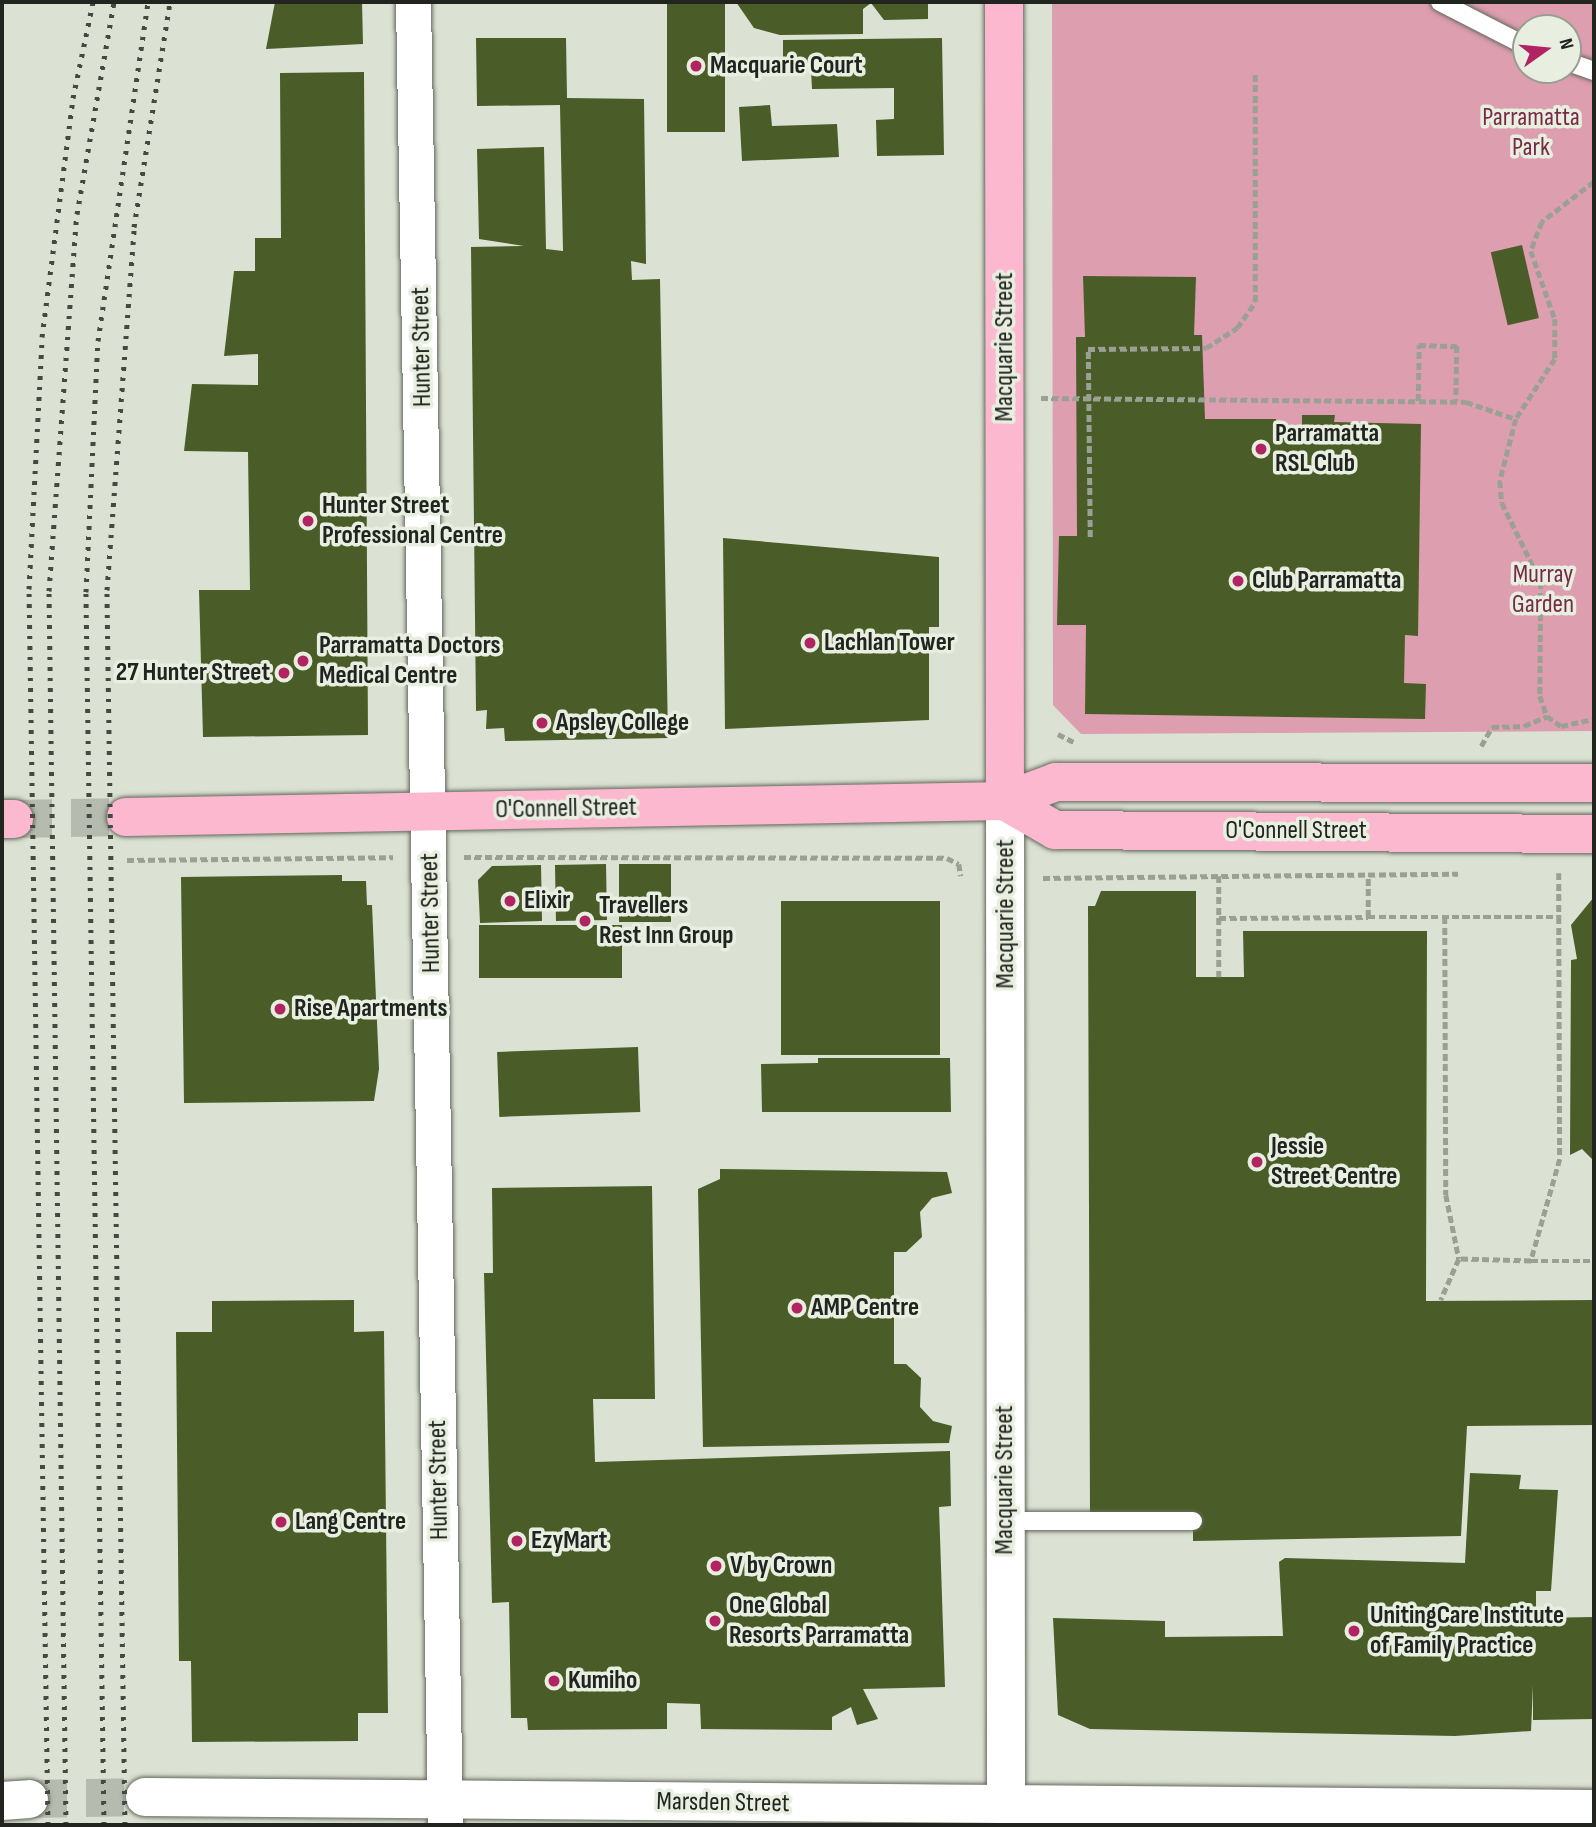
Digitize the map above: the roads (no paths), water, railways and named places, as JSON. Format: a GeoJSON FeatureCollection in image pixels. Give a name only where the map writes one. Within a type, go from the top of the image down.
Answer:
{"type":"FeatureCollection","features":[{"type":"Feature","properties":{"kind":"main road","name":"Macquarie Street"},"geometry":{"type":"LineString","coordinates":[[1004,2],[1005,801]]}},
{"type":"Feature","properties":{"kind":"main road","name":"O'Connell Street"},"geometry":{"type":"LineString","coordinates":[[126,817],[1005,801],[1056,782],[1594,783]]}},
{"type":"Feature","properties":{"kind":"main road","name":"O'Connell Street"},"geometry":{"type":"LineString","coordinates":[[1005,801],[1055,830],[1594,834]]}},
{"type":"Feature","properties":{"kind":"street","name":"Hunter Street"},"geometry":{"type":"LineString","coordinates":[[413,2],[430,811],[444,1813]]}},
{"type":"Feature","properties":{"kind":"street","name":"Macquarie Street"},"geometry":{"type":"LineString","coordinates":[[1005,801],[1006,1816]]}},
{"type":"Feature","properties":{"kind":"street","name":"Marsden Street"},"geometry":{"type":"LineString","coordinates":[[145,1797],[444,1813],[1006,1816],[1594,1809]]}},
{"type":"Feature","properties":{"kind":"lane"},"geometry":{"type":"LineString","coordinates":[[1440,2],[1512,39]]}},
{"type":"Feature","properties":{"kind":"lane"},"geometry":{"type":"LineString","coordinates":[[1005,1521],[1193,1521]]}},
{"type":"Feature","properties":{"kind":"tunnel"},"geometry":{"type":"LineString","coordinates":[[14,819],[126,817]]}},
{"type":"Feature","properties":{"kind":"tunnel"},"geometry":{"type":"LineString","coordinates":[[29,1799],[145,1797]]}},
{"type":"Feature","properties":{"kind":"railway"},"geometry":{"type":"LineString","coordinates":[[48,1825],[29,589],[42,337],[73,98],[93,2]]}},
{"type":"Feature","properties":{"kind":"railway"},"geometry":{"type":"LineString","coordinates":[[66,1825],[49,591],[77,214],[114,2]]}},
{"type":"Feature","properties":{"kind":"railway"},"geometry":{"type":"LineString","coordinates":[[104,1825],[86,592],[98,341],[148,2]]}},
{"type":"Feature","properties":{"kind":"railway"},"geometry":{"type":"LineString","coordinates":[[125,1825],[107,590],[134,227],[170,2]]}},
{"type":"Feature","properties":{"kind":"place","name":"Macquarie Court"},"geometry":{"type":"Point","coordinates":[696,66]}},
{"type":"Feature","properties":{"kind":"place","name":"Parramatta RSL Club"},"geometry":{"type":"Point","coordinates":[1261,449]}},
{"type":"Feature","properties":{"kind":"place","name":"Hunter Street Professional Centre"},"geometry":{"type":"Point","coordinates":[308,521]}},
{"type":"Feature","properties":{"kind":"place","name":"Club Parramatta"},"geometry":{"type":"Point","coordinates":[1238,581]}},
{"type":"Feature","properties":{"kind":"place","name":"Lachlan Tower"},"geometry":{"type":"Point","coordinates":[810,643]}},
{"type":"Feature","properties":{"kind":"place","name":"Parramatta Doctors Medical Centre"},"geometry":{"type":"Point","coordinates":[303,661]}},
{"type":"Feature","properties":{"kind":"place","name":"27 Hunter Street"},"geometry":{"type":"Point","coordinates":[284,673]}},
{"type":"Feature","properties":{"kind":"place","name":"Apsley College"},"geometry":{"type":"Point","coordinates":[542,723]}},
{"type":"Feature","properties":{"kind":"place","name":"Elixir"},"geometry":{"type":"Point","coordinates":[510,901]}},
{"type":"Feature","properties":{"kind":"place","name":"Travellers Rest Inn Group"},"geometry":{"type":"Point","coordinates":[585,921]}},
{"type":"Feature","properties":{"kind":"place","name":"Rise Apartments"},"geometry":{"type":"Point","coordinates":[280,1009]}},
{"type":"Feature","properties":{"kind":"place","name":"Jessie Street Centre"},"geometry":{"type":"Point","coordinates":[1257,1162]}},
{"type":"Feature","properties":{"kind":"place","name":"AMP Centre"},"geometry":{"type":"Point","coordinates":[797,1308]}},
{"type":"Feature","properties":{"kind":"place","name":"Lang Centre"},"geometry":{"type":"Point","coordinates":[281,1522]}},
{"type":"Feature","properties":{"kind":"place","name":"EzyMart"},"geometry":{"type":"Point","coordinates":[517,1541]}},
{"type":"Feature","properties":{"kind":"place","name":"V by Crown"},"geometry":{"type":"Point","coordinates":[716,1566]}},
{"type":"Feature","properties":{"kind":"place","name":"One Global Resorts Parramatta"},"geometry":{"type":"Point","coordinates":[715,1621]}},
{"type":"Feature","properties":{"kind":"place","name":"UnitingCare Institute of Family Practice"},"geometry":{"type":"Point","coordinates":[1354,1631]}},
{"type":"Feature","properties":{"kind":"place","name":"Kumiho"},"geometry":{"type":"Point","coordinates":[554,1681]}},
{"type":"Feature","properties":{"kind":"park label","name":"Parramatta Park"},"geometry":{"type":"Point","coordinates":[1531,133]}},
{"type":"Feature","properties":{"kind":"park label","name":"Murray Garden"},"geometry":{"type":"Point","coordinates":[1543,590]}}]}
